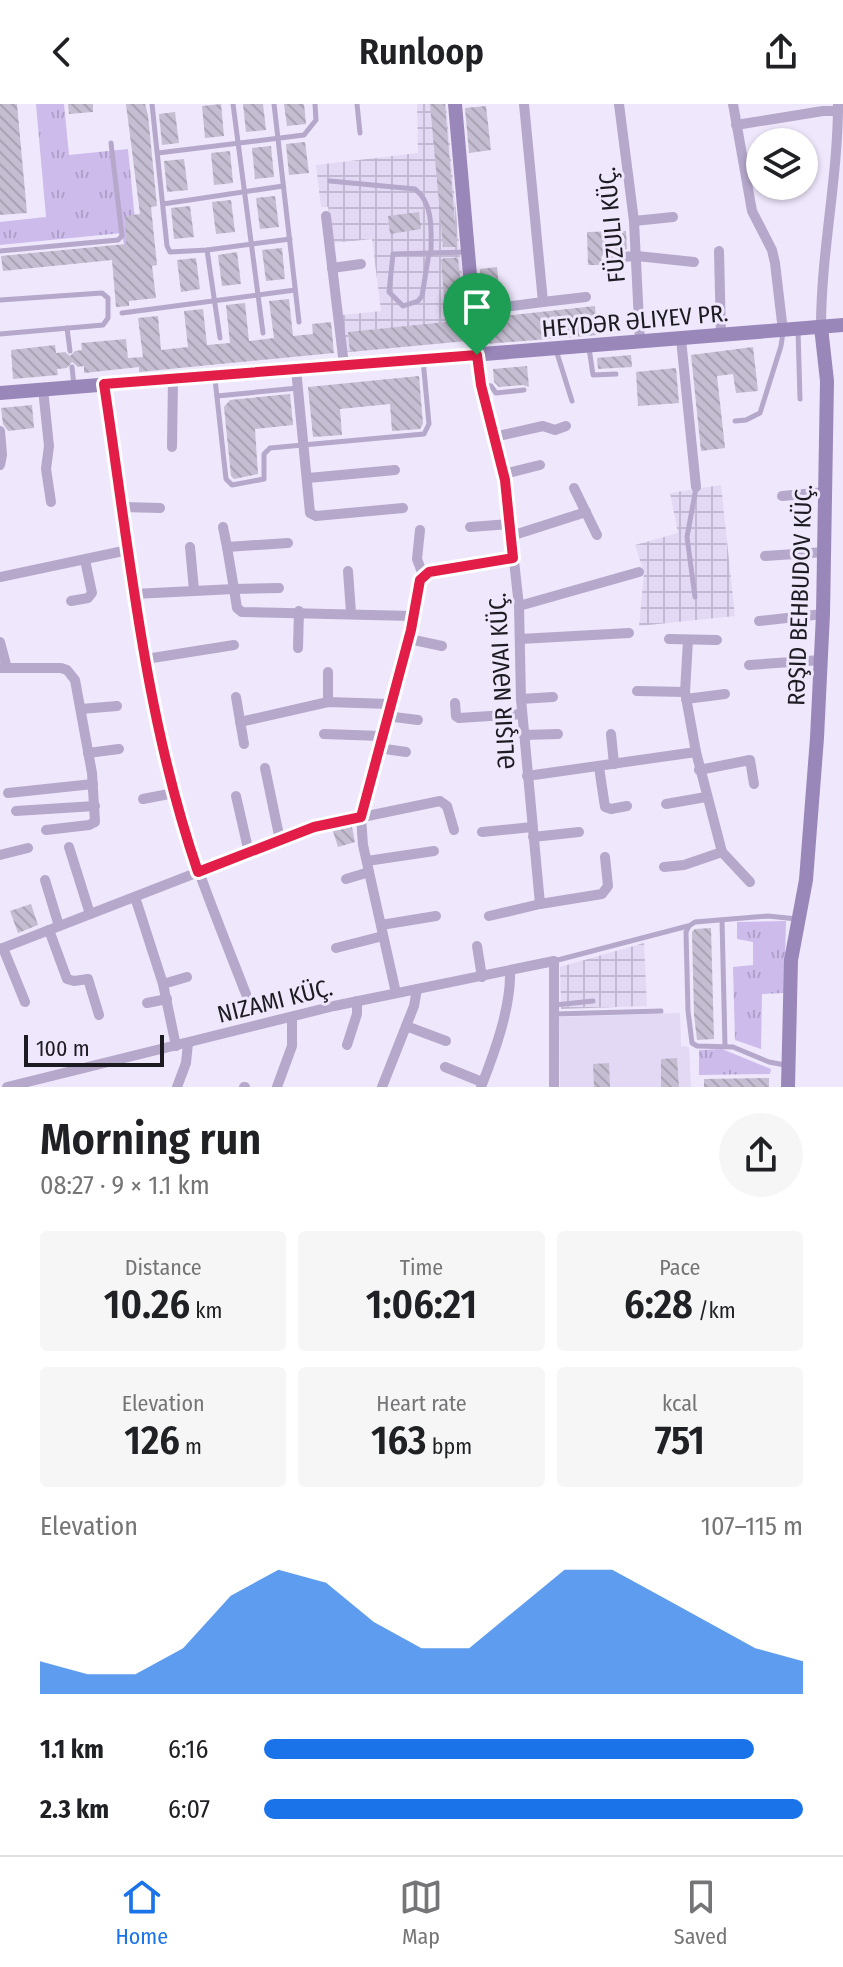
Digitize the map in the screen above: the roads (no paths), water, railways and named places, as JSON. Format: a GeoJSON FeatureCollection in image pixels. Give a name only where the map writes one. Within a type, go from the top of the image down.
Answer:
{"type":"FeatureCollection","features":[{"type":"Feature","properties":{"kind":"street"},"geometry":{"type":"LineString","coordinates":[[455,104],[477,355]]}},
{"type":"Feature","properties":{"kind":"street"},"geometry":{"type":"LineString","coordinates":[[524,104],[543,302]]}},
{"type":"Feature","properties":{"kind":"street","name":"FÜZULI KÜÇ."},"geometry":{"type":"LineString","coordinates":[[619,104],[634,221],[640,342]]}},
{"type":"Feature","properties":{"kind":"street"},"geometry":{"type":"LineString","coordinates":[[733,104],[752,211],[772,250],[775,263],[783,331]]}},
{"type":"Feature","properties":{"kind":"street"},"geometry":{"type":"LineString","coordinates":[[736,125],[838,108]]}},
{"type":"Feature","properties":{"kind":"street","name":"RƏŞID BEHBUDOV KÜÇ."},"geometry":{"type":"LineString","coordinates":[[788,1087],[791,960],[806,880],[821,660],[827,381],[821,327],[838,108]]}},
{"type":"Feature","properties":{"kind":"street"},"geometry":{"type":"LineString","coordinates":[[326,216],[344,365]]}},
{"type":"Feature","properties":{"kind":"street"},"geometry":{"type":"LineString","coordinates":[[634,221],[673,217]]}},
{"type":"Feature","properties":{"kind":"street"},"geometry":{"type":"LineString","coordinates":[[719,251],[721,336]]}},
{"type":"Feature","properties":{"kind":"street"},"geometry":{"type":"LineString","coordinates":[[609,258],[637,256],[694,262]]}},
{"type":"Feature","properties":{"kind":"street"},"geometry":{"type":"LineString","coordinates":[[332,268],[361,264]]}},
{"type":"Feature","properties":{"kind":"street"},"geometry":{"type":"LineString","coordinates":[[472,311],[586,297]]}},
{"type":"Feature","properties":{"kind":"street","name":"HEYDƏR ƏLIYEV PR."},"geometry":{"type":"LineString","coordinates":[[0,393],[843,325]]}},
{"type":"Feature","properties":{"kind":"street"},"geometry":{"type":"LineString","coordinates":[[681,339],[696,487]]}},
{"type":"Feature","properties":{"kind":"street","name":"ƏLIŞIR NƏVAI KÜÇ."},"geometry":{"type":"LineString","coordinates":[[477,355],[481,385],[504,474],[510,524],[519,606],[522,714],[540,904]]}},
{"type":"Feature","properties":{"kind":"street"},"geometry":{"type":"LineString","coordinates":[[296,369],[313,515],[403,508]]}},
{"type":"Feature","properties":{"kind":"street"},"geometry":{"type":"LineString","coordinates":[[172,447],[173,379]]}},
{"type":"Feature","properties":{"kind":"street"},"geometry":{"type":"LineString","coordinates":[[104,384],[134,594],[174,793],[198,872],[246,994]]}},
{"type":"Feature","properties":{"kind":"street"},"geometry":{"type":"LineString","coordinates":[[43,389],[49,446],[46,469],[51,502]]}},
{"type":"Feature","properties":{"kind":"street"},"geometry":{"type":"LineString","coordinates":[[494,437],[543,426],[555,430],[566,426]]}},
{"type":"Feature","properties":{"kind":"street"},"geometry":{"type":"LineString","coordinates":[[0,431],[0,465]]}},
{"type":"Feature","properties":{"kind":"street"},"geometry":{"type":"LineString","coordinates":[[504,474],[540,465]]}},
{"type":"Feature","properties":{"kind":"street"},"geometry":{"type":"LineString","coordinates":[[308,478],[395,470]]}},
{"type":"Feature","properties":{"kind":"street"},"geometry":{"type":"LineString","coordinates":[[574,488],[597,535]]}},
{"type":"Feature","properties":{"kind":"street"},"geometry":{"type":"LineString","coordinates":[[782,496],[826,492]]}},
{"type":"Feature","properties":{"kind":"street"},"geometry":{"type":"LineString","coordinates":[[123,507],[160,508]]}},
{"type":"Feature","properties":{"kind":"street"},"geometry":{"type":"LineString","coordinates":[[511,536],[586,512]]}},
{"type":"Feature","properties":{"kind":"street"},"geometry":{"type":"LineString","coordinates":[[470,527],[510,524]]}},
{"type":"Feature","properties":{"kind":"street"},"geometry":{"type":"LineString","coordinates":[[223,527],[237,608],[242,612],[413,616]]}},
{"type":"Feature","properties":{"kind":"street"},"geometry":{"type":"LineString","coordinates":[[396,993],[368,866],[361,817],[423,575],[417,559],[420,530]]}},
{"type":"Feature","properties":{"kind":"street"},"geometry":{"type":"LineString","coordinates":[[227,547],[288,543]]}},
{"type":"Feature","properties":{"kind":"street"},"geometry":{"type":"LineString","coordinates":[[190,547],[194,590]]}},
{"type":"Feature","properties":{"kind":"street"},"geometry":{"type":"LineString","coordinates":[[0,577],[128,550]]}},
{"type":"Feature","properties":{"kind":"street"},"geometry":{"type":"LineString","coordinates":[[765,556],[825,552]]}},
{"type":"Feature","properties":{"kind":"street"},"geometry":{"type":"LineString","coordinates":[[423,575],[513,558]]}},
{"type":"Feature","properties":{"kind":"street"},"geometry":{"type":"LineString","coordinates":[[71,601],[88,598],[92,593],[85,560]]}},
{"type":"Feature","properties":{"kind":"street"},"geometry":{"type":"LineString","coordinates":[[348,571],[351,613]]}},
{"type":"Feature","properties":{"kind":"street"},"geometry":{"type":"LineString","coordinates":[[519,606],[639,572]]}},
{"type":"Feature","properties":{"kind":"street"},"geometry":{"type":"LineString","coordinates":[[134,594],[279,588]]}},
{"type":"Feature","properties":{"kind":"street"},"geometry":{"type":"LineString","coordinates":[[298,648],[299,611]]}},
{"type":"Feature","properties":{"kind":"street"},"geometry":{"type":"LineString","coordinates":[[759,621],[823,614]]}},
{"type":"Feature","properties":{"kind":"street"},"geometry":{"type":"LineString","coordinates":[[520,639],[629,633]]}},
{"type":"Feature","properties":{"kind":"street"},"geometry":{"type":"LineString","coordinates":[[409,639],[442,646]]}},
{"type":"Feature","properties":{"kind":"street"},"geometry":{"type":"LineString","coordinates":[[669,639],[717,640]]}},
{"type":"Feature","properties":{"kind":"street"},"geometry":{"type":"LineString","coordinates":[[688,640],[686,696],[699,770],[722,852],[750,882]]}},
{"type":"Feature","properties":{"kind":"street"},"geometry":{"type":"LineString","coordinates":[[0,642],[3,668],[67,670],[75,680],[93,784],[95,818],[92,824],[46,830]]}},
{"type":"Feature","properties":{"kind":"street"},"geometry":{"type":"LineString","coordinates":[[146,659],[234,645]]}},
{"type":"Feature","properties":{"kind":"street"},"geometry":{"type":"LineString","coordinates":[[749,665],[821,660]]}},
{"type":"Feature","properties":{"kind":"street"},"geometry":{"type":"LineString","coordinates":[[328,672],[328,702]]}},
{"type":"Feature","properties":{"kind":"street"},"geometry":{"type":"LineString","coordinates":[[637,691],[686,696],[725,694]]}},
{"type":"Feature","properties":{"kind":"street"},"geometry":{"type":"LineString","coordinates":[[236,697],[244,744]]}},
{"type":"Feature","properties":{"kind":"street"},"geometry":{"type":"LineString","coordinates":[[521,699],[553,697]]}},
{"type":"Feature","properties":{"kind":"street"},"geometry":{"type":"LineString","coordinates":[[240,722],[328,702],[389,704]]}},
{"type":"Feature","properties":{"kind":"street"},"geometry":{"type":"LineString","coordinates":[[455,703],[459,718],[522,714]]}},
{"type":"Feature","properties":{"kind":"street"},"geometry":{"type":"LineString","coordinates":[[81,709],[117,706]]}},
{"type":"Feature","properties":{"kind":"street"},"geometry":{"type":"LineString","coordinates":[[386,716],[418,720]]}},
{"type":"Feature","properties":{"kind":"street"},"geometry":{"type":"LineString","coordinates":[[324,734],[382,736]]}},
{"type":"Feature","properties":{"kind":"street"},"geometry":{"type":"LineString","coordinates":[[524,735],[558,734]]}},
{"type":"Feature","properties":{"kind":"street"},"geometry":{"type":"LineString","coordinates":[[611,734],[614,764]]}},
{"type":"Feature","properties":{"kind":"street"},"geometry":{"type":"LineString","coordinates":[[378,748],[406,752]]}},
{"type":"Feature","properties":{"kind":"street"},"geometry":{"type":"LineString","coordinates":[[88,753],[119,749]]}},
{"type":"Feature","properties":{"kind":"street"},"geometry":{"type":"LineString","coordinates":[[527,776],[696,752]]}},
{"type":"Feature","properties":{"kind":"street"},"geometry":{"type":"LineString","coordinates":[[699,770],[750,760],[754,784]]}},
{"type":"Feature","properties":{"kind":"street"},"geometry":{"type":"LineString","coordinates":[[599,767],[605,807],[627,806]]}},
{"type":"Feature","properties":{"kind":"street"},"geometry":{"type":"LineString","coordinates":[[265,768],[280,840]]}},
{"type":"Feature","properties":{"kind":"street"},"geometry":{"type":"LineString","coordinates":[[8,793],[93,784]]}},
{"type":"Feature","properties":{"kind":"street"},"geometry":{"type":"LineString","coordinates":[[143,799],[174,793]]}},
{"type":"Feature","properties":{"kind":"street"},"geometry":{"type":"LineString","coordinates":[[236,796],[249,853]]}},
{"type":"Feature","properties":{"kind":"street"},"geometry":{"type":"LineString","coordinates":[[666,804],[706,797]]}},
{"type":"Feature","properties":{"kind":"street"},"geometry":{"type":"LineString","coordinates":[[25,1002],[1,949],[324,824],[440,801],[447,806],[454,830]]}},
{"type":"Feature","properties":{"kind":"street"},"geometry":{"type":"LineString","coordinates":[[16,811],[95,806]]}},
{"type":"Feature","properties":{"kind":"street"},"geometry":{"type":"LineString","coordinates":[[482,832],[579,832]]}},
{"type":"Feature","properties":{"kind":"street"},"geometry":{"type":"LineString","coordinates":[[69,847],[90,914]]}},
{"type":"Feature","properties":{"kind":"street"},"geometry":{"type":"LineString","coordinates":[[0,855],[28,848]]}},
{"type":"Feature","properties":{"kind":"street"},"geometry":{"type":"LineString","coordinates":[[346,879],[368,866],[434,851]]}},
{"type":"Feature","properties":{"kind":"street"},"geometry":{"type":"LineString","coordinates":[[664,867],[684,865],[722,852]]}},
{"type":"Feature","properties":{"kind":"street"},"geometry":{"type":"LineString","coordinates":[[489,916],[602,894],[608,886],[605,857]]}},
{"type":"Feature","properties":{"kind":"street"},"geometry":{"type":"LineString","coordinates":[[45,880],[67,979],[88,979],[99,1015]]}},
{"type":"Feature","properties":{"kind":"street"},"geometry":{"type":"LineString","coordinates":[[135,897],[163,984],[176,1046]]}},
{"type":"Feature","properties":{"kind":"street"},"geometry":{"type":"LineString","coordinates":[[336,948],[382,930],[436,916]]}},
{"type":"Feature","properties":{"kind":"street"},"geometry":{"type":"LineString","coordinates":[[477,946],[482,977]]}},
{"type":"Feature","properties":{"kind":"street"},"geometry":{"type":"LineString","coordinates":[[554,961],[554,1087]]}},
{"type":"Feature","properties":{"kind":"street","name":"NIZAMI KÜÇ."},"geometry":{"type":"LineString","coordinates":[[7,1087],[357,1001],[554,961]]}},
{"type":"Feature","properties":{"kind":"street"},"geometry":{"type":"LineString","coordinates":[[445,1067],[482,1084],[497,1044],[510,972]]}},
{"type":"Feature","properties":{"kind":"street"},"geometry":{"type":"LineString","coordinates":[[163,984],[187,977]]}},
{"type":"Feature","properties":{"kind":"street"},"geometry":{"type":"LineString","coordinates":[[382,1087],[414,1006],[417,989]]}},
{"type":"Feature","properties":{"kind":"street"},"geometry":{"type":"LineString","coordinates":[[147,1003],[167,999]]}},
{"type":"Feature","properties":{"kind":"street"},"geometry":{"type":"LineString","coordinates":[[347,1045],[357,1014],[357,1001]]}},
{"type":"Feature","properties":{"kind":"street"},"geometry":{"type":"LineString","coordinates":[[277,1087],[292,1046],[292,1017]]}},
{"type":"Feature","properties":{"kind":"street"},"geometry":{"type":"LineString","coordinates":[[406,1026],[446,1041]]}},
{"type":"Feature","properties":{"kind":"street"},"geometry":{"type":"LineString","coordinates":[[177,1087],[186,1063],[188,1043]]}},
{"type":"Feature","properties":{"kind":"lane"},"geometry":{"type":"LineString","coordinates":[[153,104],[170,252],[176,254],[290,239]]}},
{"type":"Feature","properties":{"kind":"lane"},"geometry":{"type":"LineString","coordinates":[[233,104],[263,333]]}},
{"type":"Feature","properties":{"kind":"lane"},"geometry":{"type":"LineString","coordinates":[[274,104],[299,322]]}},
{"type":"Feature","properties":{"kind":"lane"},"geometry":{"type":"LineString","coordinates":[[158,153],[307,133],[316,120],[315,104]]}},
{"type":"Feature","properties":{"kind":"lane"},"geometry":{"type":"LineString","coordinates":[[357,104],[360,133]]}},
{"type":"Feature","properties":{"kind":"lane"},"geometry":{"type":"LineString","coordinates":[[0,251],[118,240],[122,236],[111,143]]}},
{"type":"Feature","properties":{"kind":"lane"},"geometry":{"type":"LineString","coordinates":[[330,181],[415,189],[422,195],[429,208],[430,253],[422,296],[412,305],[403,306],[389,292],[393,254],[430,253],[468,252]]}},
{"type":"Feature","properties":{"kind":"lane"},"geometry":{"type":"LineString","coordinates":[[163,204],[283,186]]}},
{"type":"Feature","properties":{"kind":"lane"},"geometry":{"type":"LineString","coordinates":[[207,250],[220,338]]}},
{"type":"Feature","properties":{"kind":"lane"},"geometry":{"type":"LineString","coordinates":[[122,313],[295,290]]}},
{"type":"Feature","properties":{"kind":"lane"},"geometry":{"type":"LineString","coordinates":[[0,300],[106,295],[107,323],[0,334]]}},
{"type":"Feature","properties":{"kind":"lane"},"geometry":{"type":"LineString","coordinates":[[67,328],[70,351]]}},
{"type":"Feature","properties":{"kind":"lane"},"geometry":{"type":"LineString","coordinates":[[798,329],[800,399]]}},
{"type":"Feature","properties":{"kind":"lane"},"geometry":{"type":"LineString","coordinates":[[735,421],[746,420],[760,413],[783,331]]}},
{"type":"Feature","properties":{"kind":"lane"},"geometry":{"type":"LineString","coordinates":[[589,347],[593,375],[616,374]]}},
{"type":"Feature","properties":{"kind":"lane"},"geometry":{"type":"LineString","coordinates":[[556,349],[572,401]]}},
{"type":"Feature","properties":{"kind":"lane"},"geometry":{"type":"LineString","coordinates":[[214,375],[228,483],[232,485],[260,481],[265,475],[265,450],[424,434],[429,424],[423,359]]}},
{"type":"Feature","properties":{"kind":"lane"},"geometry":{"type":"LineString","coordinates":[[72,367],[74,387]]}},
{"type":"Feature","properties":{"kind":"lane"},"geometry":{"type":"LineString","coordinates":[[481,385],[488,384],[496,393],[524,390]]}},
{"type":"Feature","properties":{"kind":"lane"},"geometry":{"type":"LineString","coordinates":[[217,396],[298,388]]}},
{"type":"Feature","properties":{"kind":"lane"},"geometry":{"type":"LineString","coordinates":[[695,597],[687,537],[696,487]]}},
{"type":"Feature","properties":{"kind":"lane"},"geometry":{"type":"LineString","coordinates":[[554,961],[695,922],[768,916],[798,919]]}},
{"type":"Feature","properties":{"kind":"lane"},"geometry":{"type":"LineString","coordinates":[[722,920],[725,1045]]}},
{"type":"Feature","properties":{"kind":"lane"},"geometry":{"type":"LineString","coordinates":[[689,926],[686,932],[689,1038],[697,1046],[725,1045],[769,1062],[789,1066]]}},
{"type":"Feature","properties":{"kind":"lane"},"geometry":{"type":"LineString","coordinates":[[554,1010],[593,1001]]}},
{"type":"Feature","properties":{"kind":"lane"},"geometry":{"type":"LineString","coordinates":[[554,1010],[661,1011]]}}]}
